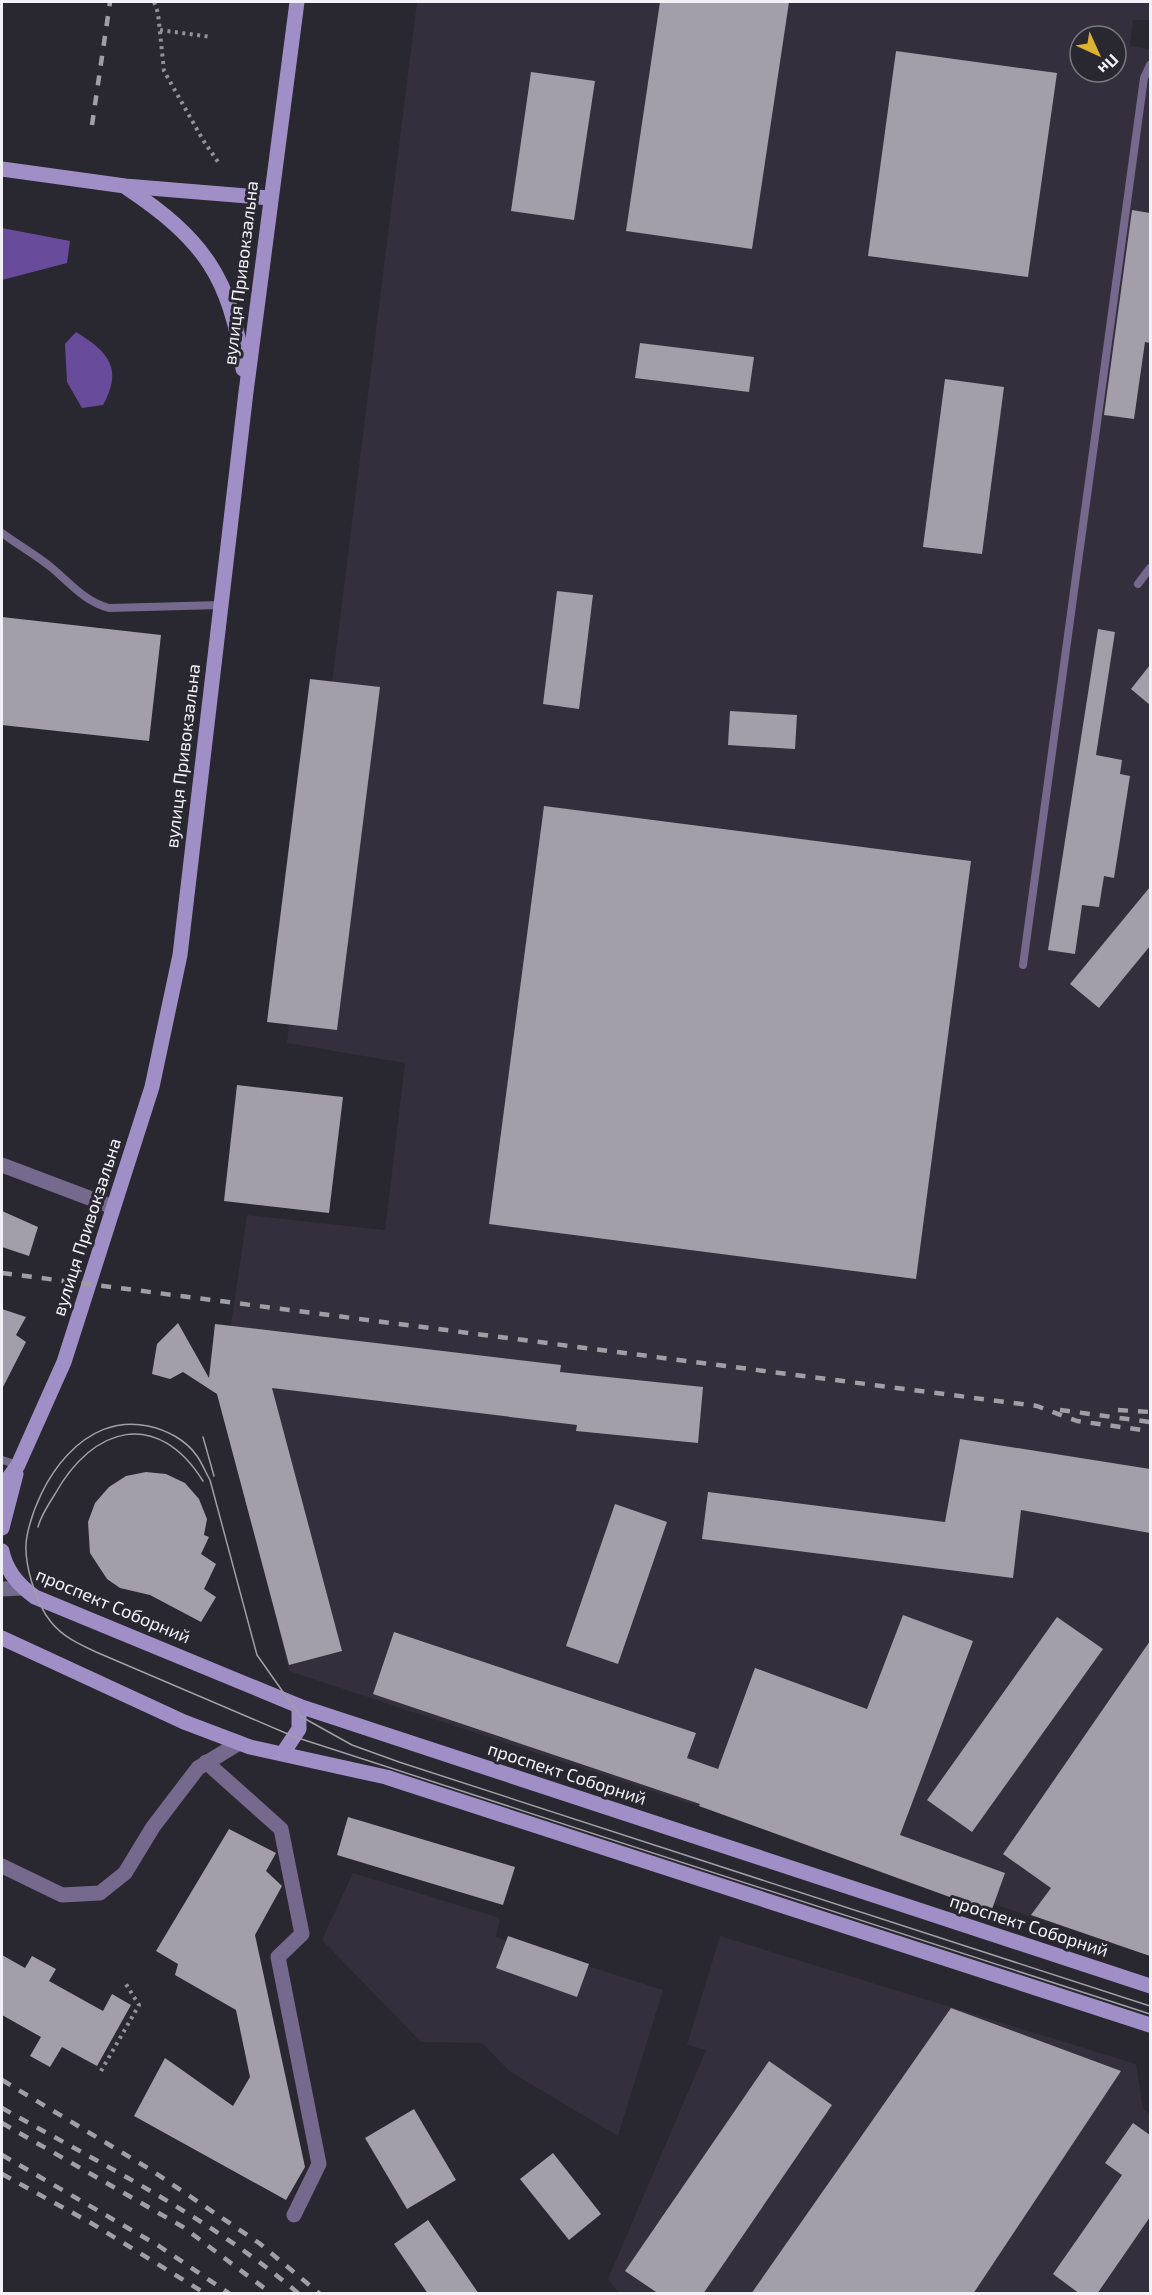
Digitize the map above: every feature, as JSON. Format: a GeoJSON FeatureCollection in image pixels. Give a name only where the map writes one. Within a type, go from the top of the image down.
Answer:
{"type":"FeatureCollection","features":[{"type":"Feature","properties":{"kind":"main road","name":"вулиця Привокзальна"},"geometry":{"type":"LineString","coordinates":[[2,1487],[18,1465],[64,1362],[152,1087],[180,955],[246,392],[297,2]]}},
{"type":"Feature","properties":{"kind":"main road"},"geometry":{"type":"LineString","coordinates":[[2,169],[125,186],[270,198]]}},
{"type":"Feature","properties":{"kind":"main road"},"geometry":{"type":"LineString","coordinates":[[125,186],[185,231],[213,265],[230,303],[239,334],[246,392]]}},
{"type":"Feature","properties":{"kind":"main road"},"geometry":{"type":"LineString","coordinates":[[2,1528],[18,1465]]}},
{"type":"Feature","properties":{"kind":"main road","name":"проспект Соборний"},"geometry":{"type":"LineString","coordinates":[[2,1551],[5,1564],[22,1588],[35,1597],[299,1706],[1150,1986]]}},
{"type":"Feature","properties":{"kind":"main road"},"geometry":{"type":"LineString","coordinates":[[2,1638],[184,1722],[239,1743],[386,1776],[1150,2025]]}},
{"type":"Feature","properties":{"kind":"main road"},"geometry":{"type":"LineString","coordinates":[[283,1753],[299,1729],[299,1706]]}},
{"type":"Feature","properties":{"kind":"street"},"geometry":{"type":"LineString","coordinates":[[2,1166],[113,1207]]}},
{"type":"Feature","properties":{"kind":"street"},"geometry":{"type":"LineString","coordinates":[[2,1589],[22,1588]]}},
{"type":"Feature","properties":{"kind":"street"},"geometry":{"type":"LineString","coordinates":[[2,1866],[62,1895],[100,1893],[125,1873],[153,1827],[206,1762],[239,1743]]}},
{"type":"Feature","properties":{"kind":"street"},"geometry":{"type":"LineString","coordinates":[[206,1762],[281,1829],[302,1934],[278,1957],[319,2164],[294,2215]]}},
{"type":"Feature","properties":{"kind":"lane"},"geometry":{"type":"LineString","coordinates":[[1023,965],[1144,78],[1150,65]]}},
{"type":"Feature","properties":{"kind":"lane"},"geometry":{"type":"LineString","coordinates":[[2,533],[52,568],[80,595],[95,604],[109,608],[221,605]]}},
{"type":"Feature","properties":{"kind":"lane"},"geometry":{"type":"LineString","coordinates":[[1138,584],[1150,568]]}},
{"type":"Feature","properties":{"kind":"lane"},"geometry":{"type":"LineString","coordinates":[[2,1460],[18,1465]]}},
{"type":"Feature","properties":{"kind":"path"},"geometry":{"type":"LineString","coordinates":[[154,2],[160,30],[164,71],[202,140],[218,162]]}},
{"type":"Feature","properties":{"kind":"path"},"geometry":{"type":"LineString","coordinates":[[160,30],[211,37]]}},
{"type":"Feature","properties":{"kind":"path"},"geometry":{"type":"LineString","coordinates":[[101,2071],[139,2006],[124,1981]]}},
{"type":"Feature","properties":{"kind":"shaded area"},"geometry":{"type":"Polygon","coordinates":[[[417,2],[1150,2],[1150,20],[1133,20],[1130,46],[1150,49],[1150,1956],[289,1671],[221,1393],[247,1215],[385,1230],[405,1063],[287,1043],[417,2]]]}},
{"type":"Feature","properties":{"kind":"shaded area"},"geometry":{"type":"Polygon","coordinates":[[[2,228],[70,241],[67,263],[2,280],[2,228]]]}},
{"type":"Feature","properties":{"kind":"shaded area"},"geometry":{"type":"Polygon","coordinates":[[[76,332],[97,347],[109,362],[112,381],[103,405],[82,408],[67,382],[65,344],[76,332]]]}},
{"type":"Feature","properties":{"kind":"shaded area"},"geometry":{"type":"Polygon","coordinates":[[[353,1873],[500,1918],[496,1937],[663,1990],[618,2136],[509,2071],[482,2043],[421,2042],[322,1940],[353,1873]]]}},
{"type":"Feature","properties":{"kind":"shaded area"},"geometry":{"type":"Polygon","coordinates":[[[720,1936],[1136,2064],[1143,2109],[1150,2114],[1150,2293],[619,2294],[608,2279],[706,2050],[687,2045],[720,1936]]]}},
{"type":"Feature","properties":{"kind":"building"},"geometry":{"type":"Polygon","coordinates":[[[660,2],[789,2],[752,249],[626,231],[660,2]]]}},
{"type":"Feature","properties":{"kind":"building"},"geometry":{"type":"Polygon","coordinates":[[[896,51],[1057,73],[1028,277],[868,256],[896,51]]]}},
{"type":"Feature","properties":{"kind":"building"},"geometry":{"type":"Polygon","coordinates":[[[531,72],[595,81],[574,220],[511,211],[531,72]]]}},
{"type":"Feature","properties":{"kind":"building"},"geometry":{"type":"Polygon","coordinates":[[[1132,210],[1150,213],[1150,343],[1145,342],[1134,419],[1104,415],[1132,210]]]}},
{"type":"Feature","properties":{"kind":"building"},"geometry":{"type":"Polygon","coordinates":[[[640,343],[754,357],[749,392],[635,378],[640,343]]]}},
{"type":"Feature","properties":{"kind":"building"},"geometry":{"type":"Polygon","coordinates":[[[945,379],[1004,387],[982,554],[923,547],[945,379]]]}},
{"type":"Feature","properties":{"kind":"building"},"geometry":{"type":"Polygon","coordinates":[[[557,591],[593,595],[579,709],[543,704],[557,591]]]}},
{"type":"Feature","properties":{"kind":"building"},"geometry":{"type":"Polygon","coordinates":[[[2,617],[161,635],[149,741],[2,725],[2,617]]]}},
{"type":"Feature","properties":{"kind":"building"},"geometry":{"type":"Polygon","coordinates":[[[1098,629],[1115,632],[1096,755],[1122,760],[1120,774],[1130,776],[1114,878],[1104,876],[1099,907],[1082,905],[1075,954],[1048,950],[1098,629]]]}},
{"type":"Feature","properties":{"kind":"building"},"geometry":{"type":"Polygon","coordinates":[[[1150,665],[1150,705],[1131,689],[1150,665]]]}},
{"type":"Feature","properties":{"kind":"building"},"geometry":{"type":"Polygon","coordinates":[[[310,679],[380,687],[337,1030],[267,1022],[310,679]]]}},
{"type":"Feature","properties":{"kind":"building"},"geometry":{"type":"Polygon","coordinates":[[[730,711],[797,715],[795,749],[728,745],[730,711]]]}},
{"type":"Feature","properties":{"kind":"building"},"geometry":{"type":"Polygon","coordinates":[[[544,806],[971,861],[916,1279],[489,1224],[544,806]]]}},
{"type":"Feature","properties":{"kind":"building"},"geometry":{"type":"Polygon","coordinates":[[[1150,887],[1150,946],[1099,1008],[1070,984],[1150,887]]]}},
{"type":"Feature","properties":{"kind":"building"},"geometry":{"type":"Polygon","coordinates":[[[237,1085],[343,1097],[329,1213],[224,1201],[237,1085]]]}},
{"type":"Feature","properties":{"kind":"building"},"geometry":{"type":"Polygon","coordinates":[[[2,1211],[38,1227],[29,1256],[2,1247],[2,1211]]]}},
{"type":"Feature","properties":{"kind":"building"},"geometry":{"type":"Polygon","coordinates":[[[2,1309],[26,1317],[16,1335],[26,1342],[2,1389],[2,1309]]]}},
{"type":"Feature","properties":{"kind":"building"},"geometry":{"type":"Polygon","coordinates":[[[178,1323],[209,1378],[215,1324],[561,1365],[560,1372],[703,1387],[698,1443],[576,1431],[577,1425],[272,1388],[342,1651],[289,1665],[217,1394],[183,1372],[170,1379],[152,1374],[157,1344],[178,1323]]]}},
{"type":"Feature","properties":{"kind":"building"},"geometry":{"type":"Polygon","coordinates":[[[960,1439],[1150,1469],[1150,1533],[1021,1510],[1013,1578],[702,1539],[708,1492],[945,1522],[960,1439]]]}},
{"type":"Feature","properties":{"kind":"building"},"geometry":{"type":"Polygon","coordinates":[[[146,1472],[166,1474],[185,1483],[199,1499],[207,1519],[204,1535],[209,1537],[201,1554],[216,1564],[204,1589],[216,1597],[201,1622],[150,1595],[120,1588],[107,1579],[90,1553],[88,1522],[95,1503],[109,1487],[126,1476],[146,1472]]]}},
{"type":"Feature","properties":{"kind":"building"},"geometry":{"type":"Polygon","coordinates":[[[615,1504],[667,1522],[618,1664],[566,1646],[615,1504]]]}},
{"type":"Feature","properties":{"kind":"building"},"geometry":{"type":"Polygon","coordinates":[[[903,1615],[973,1641],[900,1835],[1005,1873],[991,1912],[699,1806],[700,1804],[373,1694],[394,1632],[696,1733],[687,1758],[718,1769],[755,1668],[867,1709],[903,1615]]]}},
{"type":"Feature","properties":{"kind":"building"},"geometry":{"type":"Polygon","coordinates":[[[1057,1617],[1103,1649],[972,1832],[927,1800],[1057,1617]]]}},
{"type":"Feature","properties":{"kind":"building"},"geometry":{"type":"Polygon","coordinates":[[[1150,1641],[1150,1956],[1031,1915],[1051,1888],[1003,1854],[1150,1641]]]}},
{"type":"Feature","properties":{"kind":"building"},"geometry":{"type":"Polygon","coordinates":[[[348,1817],[515,1867],[503,1905],[337,1855],[348,1817]]]}},
{"type":"Feature","properties":{"kind":"building"},"geometry":{"type":"Polygon","coordinates":[[[229,1829],[276,1853],[266,1871],[282,1886],[255,1935],[305,2167],[286,2200],[134,2116],[165,2058],[233,2106],[250,2077],[236,2010],[175,1975],[178,1964],[156,1951],[229,1829]]]}},
{"type":"Feature","properties":{"kind":"building"},"geometry":{"type":"Polygon","coordinates":[[[508,1936],[589,1964],[577,1997],[496,1968],[508,1936]]]}},
{"type":"Feature","properties":{"kind":"building"},"geometry":{"type":"Polygon","coordinates":[[[2,1955],[25,1968],[32,1956],[56,1969],[49,1981],[103,2011],[112,1994],[131,2005],[97,2066],[62,2047],[50,2067],[30,2056],[41,2037],[2,2015],[2,1955]]]}},
{"type":"Feature","properties":{"kind":"building"},"geometry":{"type":"Polygon","coordinates":[[[951,2008],[1121,2071],[973,2294],[751,2294],[951,2008]]]}},
{"type":"Feature","properties":{"kind":"building"},"geometry":{"type":"Polygon","coordinates":[[[769,2061],[832,2105],[703,2294],[659,2294],[625,2271],[769,2061]]]}},
{"type":"Feature","properties":{"kind":"building"},"geometry":{"type":"Polygon","coordinates":[[[414,2109],[456,2180],[407,2209],[365,2138],[414,2109]]]}},
{"type":"Feature","properties":{"kind":"building"},"geometry":{"type":"Polygon","coordinates":[[[1133,2123],[1150,2135],[1150,2217],[1097,2294],[1080,2294],[1053,2274],[1122,2175],[1105,2163],[1133,2123]]]}},
{"type":"Feature","properties":{"kind":"building"},"geometry":{"type":"Polygon","coordinates":[[[553,2153],[601,2214],[569,2240],[520,2179],[553,2153]]]}},
{"type":"Feature","properties":{"kind":"building"},"geometry":{"type":"Polygon","coordinates":[[[428,2220],[479,2294],[428,2294],[394,2244],[428,2220]]]}},
{"type":"Feature","properties":{"kind":"tram line"},"geometry":{"type":"LineString","coordinates":[[1150,2006],[399,1762],[352,1745],[300,1716],[257,1655],[210,1480],[193,1450],[169,1433],[148,1426],[125,1424],[104,1429],[84,1440],[68,1455],[53,1473],[42,1493],[33,1515],[26,1546],[28,1569],[35,1593],[45,1614],[61,1632],[96,1652],[295,1737],[1150,2014]]}},
{"type":"Feature","properties":{"kind":"tram line"},"geometry":{"type":"LineString","coordinates":[[38,1527],[45,1510],[70,1471],[88,1453],[106,1441],[126,1435],[146,1435],[166,1443],[185,1458],[203,1481]]}},
{"type":"Feature","properties":{"kind":"tram line"},"geometry":{"type":"LineString","coordinates":[[203,1437],[214,1476]]}},
{"type":"Feature","properties":{"kind":"railway"},"geometry":{"type":"LineString","coordinates":[[92,125],[110,2]]}},
{"type":"Feature","properties":{"kind":"railway"},"geometry":{"type":"LineString","coordinates":[[2,1273],[1037,1406],[1077,1421],[1150,1431]]}},
{"type":"Feature","properties":{"kind":"railway"},"geometry":{"type":"LineString","coordinates":[[1060,1410],[1150,1422]]}},
{"type":"Feature","properties":{"kind":"railway"},"geometry":{"type":"LineString","coordinates":[[1118,1410],[1150,1412]]}},
{"type":"Feature","properties":{"kind":"railway"},"geometry":{"type":"LineString","coordinates":[[2,2080],[151,2170],[259,2243],[320,2294]]}},
{"type":"Feature","properties":{"kind":"railway"},"geometry":{"type":"LineString","coordinates":[[2,2108],[193,2217],[230,2241],[299,2294]]}},
{"type":"Feature","properties":{"kind":"railway"},"geometry":{"type":"LineString","coordinates":[[2,2123],[183,2227],[272,2294]]}},
{"type":"Feature","properties":{"kind":"railway"},"geometry":{"type":"LineString","coordinates":[[2,2155],[159,2246],[230,2294]]}},
{"type":"Feature","properties":{"kind":"railway"},"geometry":{"type":"LineString","coordinates":[[2,2174],[91,2223],[206,2294]]}}]}
